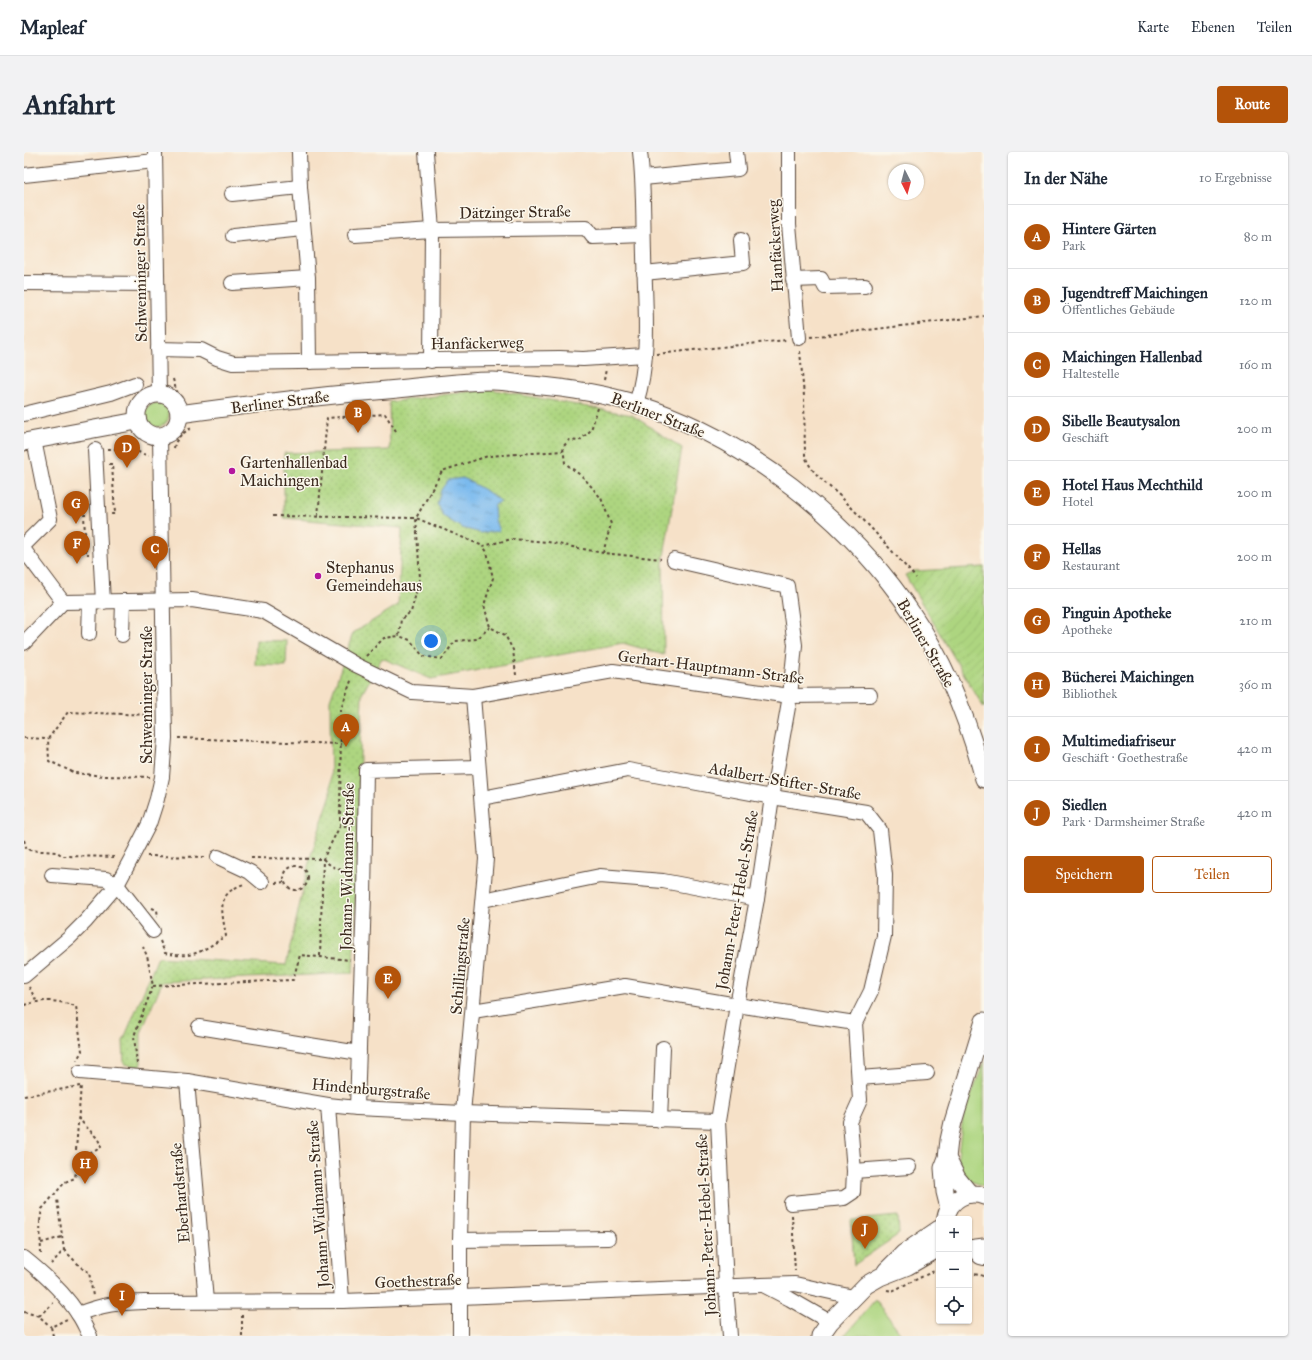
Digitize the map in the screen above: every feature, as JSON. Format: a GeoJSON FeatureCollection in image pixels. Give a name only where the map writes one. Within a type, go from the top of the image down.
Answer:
{"type":"FeatureCollection","features":[{"type":"Feature","properties":{"kind":"main road","name":"Berliner Straße"},"geometry":{"type":"LineString","coordinates":[[179,414],[354,393],[493,381],[553,387],[601,394],[636,404],[682,421],[738,450],[804,495],[857,544],[886,578],[914,615],[948,679],[962,710],[984,779]]}},
{"type":"Feature","properties":{"kind":"main road"},"geometry":{"type":"LineString","coordinates":[[159,394],[167,396],[173,400],[177,406],[179,414],[176,426],[166,435],[160,437],[148,434],[144,431],[137,421],[136,414],[141,402],[146,397],[159,394]]}},
{"type":"Feature","properties":{"kind":"main road"},"geometry":{"type":"LineString","coordinates":[[27,442],[137,421]]}},
{"type":"Feature","properties":{"kind":"main road"},"geometry":{"type":"LineString","coordinates":[[947,1214],[943,1168],[947,1158],[953,1122],[984,1021]]}},
{"type":"Feature","properties":{"kind":"main road"},"geometry":{"type":"LineString","coordinates":[[947,1158],[957,1178],[977,1195]]}},
{"type":"Feature","properties":{"kind":"main road"},"geometry":{"type":"LineString","coordinates":[[947,1214],[957,1198],[977,1195]]}},
{"type":"Feature","properties":{"kind":"main road"},"geometry":{"type":"LineString","coordinates":[[880,1277],[904,1253],[936,1231]]}},
{"type":"Feature","properties":{"kind":"main road"},"geometry":{"type":"LineString","coordinates":[[820,1336],[830,1322],[866,1285],[880,1277],[908,1266],[936,1249]]}},
{"type":"Feature","properties":{"kind":"street"},"geometry":{"type":"LineString","coordinates":[[299,152],[300,187],[308,278],[309,362]]}},
{"type":"Feature","properties":{"kind":"street"},"geometry":{"type":"LineString","coordinates":[[426,152],[432,230],[431,361]]}},
{"type":"Feature","properties":{"kind":"street"},"geometry":{"type":"LineString","coordinates":[[636,404],[640,391],[645,355],[646,327],[643,178],[640,152]]}},
{"type":"Feature","properties":{"kind":"street"},"geometry":{"type":"LineString","coordinates":[[643,178],[738,169],[736,152]]}},
{"type":"Feature","properties":{"kind":"street","name":"Hanfäckerweg"},"geometry":{"type":"LineString","coordinates":[[789,152],[789,224],[799,338]]}},
{"type":"Feature","properties":{"kind":"street"},"geometry":{"type":"LineString","coordinates":[[24,175],[155,156]]}},
{"type":"Feature","properties":{"kind":"street","name":"Schwenninger Straße"},"geometry":{"type":"LineString","coordinates":[[155,156],[159,394]]}},
{"type":"Feature","properties":{"kind":"street"},"geometry":{"type":"LineString","coordinates":[[232,194],[300,187]]}},
{"type":"Feature","properties":{"kind":"street","name":"Dätzinger Straße"},"geometry":{"type":"LineString","coordinates":[[432,230],[586,228],[594,237],[643,235]]}},
{"type":"Feature","properties":{"kind":"street"},"geometry":{"type":"LineString","coordinates":[[233,236],[303,229]]}},
{"type":"Feature","properties":{"kind":"street"},"geometry":{"type":"LineString","coordinates":[[355,236],[432,230]]}},
{"type":"Feature","properties":{"kind":"street"},"geometry":{"type":"LineString","coordinates":[[644,273],[744,263],[741,240]]}},
{"type":"Feature","properties":{"kind":"street"},"geometry":{"type":"LineString","coordinates":[[232,283],[308,278]]}},
{"type":"Feature","properties":{"kind":"street"},"geometry":{"type":"LineString","coordinates":[[793,280],[821,279],[825,287],[865,286]]}},
{"type":"Feature","properties":{"kind":"street"},"geometry":{"type":"LineString","coordinates":[[24,283],[157,284]]}},
{"type":"Feature","properties":{"kind":"street","name":"Hanfäckerweg"},"geometry":{"type":"LineString","coordinates":[[158,349],[201,350],[217,358],[233,363],[560,358],[583,359],[645,355]]}},
{"type":"Feature","properties":{"kind":"street"},"geometry":{"type":"LineString","coordinates":[[24,414],[111,393],[135,384]]}},
{"type":"Feature","properties":{"kind":"street","name":"Schwenninger Straße"},"geometry":{"type":"LineString","coordinates":[[26,980],[86,921],[117,885],[149,824],[157,799],[162,777],[165,738],[160,437]]}},
{"type":"Feature","properties":{"kind":"street"},"geometry":{"type":"LineString","coordinates":[[24,545],[50,519],[27,442]]}},
{"type":"Feature","properties":{"kind":"street"},"geometry":{"type":"LineString","coordinates":[[89,634],[96,602],[95,450]]}},
{"type":"Feature","properties":{"kind":"street"},"geometry":{"type":"LineString","coordinates":[[24,550],[63,602],[24,643]]}},
{"type":"Feature","properties":{"kind":"street","name":"Johann-Peter-Hebel-Straße"},"geometry":{"type":"LineString","coordinates":[[674,560],[787,586],[795,645],[790,696],[772,797],[757,899],[736,1005],[718,1122],[730,1336]]}},
{"type":"Feature","properties":{"kind":"street","name":"Gerhart-Hauptmann-Straße"},"geometry":{"type":"LineString","coordinates":[[63,602],[192,600],[263,611],[356,665],[412,692],[473,696],[613,671],[790,696],[870,696]]}},
{"type":"Feature","properties":{"kind":"street"},"geometry":{"type":"LineString","coordinates":[[122,635],[123,602]]}},
{"type":"Feature","properties":{"kind":"street","name":"Schillingstraße"},"geometry":{"type":"LineString","coordinates":[[460,1336],[460,1240],[463,1113],[486,859],[473,696]]}},
{"type":"Feature","properties":{"kind":"street","name":"Johann-Widmann-Straße"},"geometry":{"type":"LineString","coordinates":[[357,1108],[366,770],[478,767]]}},
{"type":"Feature","properties":{"kind":"street","name":"Adalbert-Stifter-Straße"},"geometry":{"type":"LineString","coordinates":[[482,798],[628,770],[772,797],[866,812],[880,830],[885,875],[884,936],[871,991],[855,1023]]}},
{"type":"Feature","properties":{"kind":"street"},"geometry":{"type":"LineString","coordinates":[[218,857],[250,872],[262,882]]}},
{"type":"Feature","properties":{"kind":"street"},"geometry":{"type":"LineString","coordinates":[[52,875],[106,879],[117,885],[157,930]]}},
{"type":"Feature","properties":{"kind":"street"},"geometry":{"type":"LineString","coordinates":[[483,900],[600,876],[664,881],[757,899]]}},
{"type":"Feature","properties":{"kind":"street"},"geometry":{"type":"LineString","coordinates":[[473,1011],[625,986],[855,1023],[860,1100],[850,1122],[854,1171],[853,1192],[844,1198],[791,1203]]}},
{"type":"Feature","properties":{"kind":"street"},"geometry":{"type":"LineString","coordinates":[[199,1028],[359,1053]]}},
{"type":"Feature","properties":{"kind":"street"},"geometry":{"type":"LineString","coordinates":[[660,1120],[663,1048]]}},
{"type":"Feature","properties":{"kind":"street"},"geometry":{"type":"LineString","coordinates":[[859,1078],[927,1073]]}},
{"type":"Feature","properties":{"kind":"street","name":"Hindenburgstraße"},"geometry":{"type":"LineString","coordinates":[[81,1079],[138,1077],[187,1081],[328,1105],[357,1108],[718,1122]]}},
{"type":"Feature","properties":{"kind":"street","name":"Eberhardstraße"},"geometry":{"type":"LineString","coordinates":[[187,1081],[206,1302]]}},
{"type":"Feature","properties":{"kind":"street","name":"Johann-Widmann-Straße"},"geometry":{"type":"LineString","coordinates":[[328,1105],[342,1301]]}},
{"type":"Feature","properties":{"kind":"street"},"geometry":{"type":"LineString","coordinates":[[854,1171],[910,1167]]}},
{"type":"Feature","properties":{"kind":"street"},"geometry":{"type":"LineString","coordinates":[[460,1240],[608,1238]]}},
{"type":"Feature","properties":{"kind":"street"},"geometry":{"type":"LineString","coordinates":[[24,1258],[39,1270],[63,1295],[78,1314],[90,1336]]}},
{"type":"Feature","properties":{"kind":"street","name":"Goethestraße"},"geometry":{"type":"LineString","coordinates":[[78,1314],[94,1307],[112,1304],[241,1301],[342,1301],[795,1284],[853,1297]]}},
{"type":"Feature","properties":{"kind":"street","name":"Goethestraße"},"geometry":{"type":"LineString","coordinates":[[761,1285],[790,1299],[830,1322]]}},
{"type":"Feature","properties":{"kind":"path"},"geometry":{"type":"LineString","coordinates":[[645,355],[984,316]]}},
{"type":"Feature","properties":{"kind":"path"},"geometry":{"type":"LineString","coordinates":[[799,338],[804,396],[805,456],[807,462],[814,471],[845,500],[916,578]]}},
{"type":"Feature","properties":{"kind":"path"},"geometry":{"type":"LineString","coordinates":[[603,553],[611,524],[601,498],[584,478],[565,463],[563,447],[570,440],[579,441],[591,430],[607,366],[606,358]]}},
{"type":"Feature","properties":{"kind":"path"},"geometry":{"type":"LineString","coordinates":[[318,516],[327,418],[385,414],[396,431]]}},
{"type":"Feature","properties":{"kind":"path"},"geometry":{"type":"LineString","coordinates":[[95,450],[131,449],[146,455]]}},
{"type":"Feature","properties":{"kind":"path"},"geometry":{"type":"LineString","coordinates":[[399,636],[401,619],[411,612],[420,578],[416,518],[442,471],[488,456],[563,451]]}},
{"type":"Feature","properties":{"kind":"path"},"geometry":{"type":"LineString","coordinates":[[87,515],[84,516],[86,554],[90,554]]}},
{"type":"Feature","properties":{"kind":"path"},"geometry":{"type":"LineString","coordinates":[[273,516],[416,518],[483,546],[488,552],[493,578],[484,605],[490,626],[505,635],[513,650],[518,688]]}},
{"type":"Feature","properties":{"kind":"path"},"geometry":{"type":"LineString","coordinates":[[483,546],[512,539],[548,542],[603,553],[674,560]]}},
{"type":"Feature","properties":{"kind":"path"},"geometry":{"type":"LineString","coordinates":[[320,956],[323,859],[340,826],[341,709],[356,665],[384,638],[399,636],[410,640],[423,656],[442,659],[455,641],[477,639],[490,626]]}},
{"type":"Feature","properties":{"kind":"path"},"geometry":{"type":"LineString","coordinates":[[162,777],[104,776],[75,773],[49,761],[48,739],[68,712],[165,715]]}},
{"type":"Feature","properties":{"kind":"path"},"geometry":{"type":"LineString","coordinates":[[24,738],[48,739]]}},
{"type":"Feature","properties":{"kind":"path"},"geometry":{"type":"LineString","coordinates":[[165,738],[341,744]]}},
{"type":"Feature","properties":{"kind":"path"},"geometry":{"type":"LineString","coordinates":[[340,826],[365,826]]}},
{"type":"Feature","properties":{"kind":"path"},"geometry":{"type":"LineString","coordinates":[[24,840],[27,850],[57,852],[63,856],[132,858]]}},
{"type":"Feature","properties":{"kind":"path"},"geometry":{"type":"LineString","coordinates":[[323,859],[328,864],[344,871],[364,874]]}},
{"type":"Feature","properties":{"kind":"path"},"geometry":{"type":"LineString","coordinates":[[299,866],[303,868],[309,877],[306,886],[301,890],[294,890],[287,886],[285,882],[286,872],[291,867],[299,866]]}},
{"type":"Feature","properties":{"kind":"path"},"geometry":{"type":"LineString","coordinates":[[157,910],[157,930],[160,943],[165,953],[188,956],[198,954],[226,936],[222,914],[223,901],[232,888],[244,884],[285,882]]}},
{"type":"Feature","properties":{"kind":"path"},"geometry":{"type":"LineString","coordinates":[[138,1077],[134,1036],[153,986],[147,956],[143,948]]}},
{"type":"Feature","properties":{"kind":"path"},"geometry":{"type":"LineString","coordinates":[[153,986],[293,980],[300,955],[362,961]]}},
{"type":"Feature","properties":{"kind":"path"},"geometry":{"type":"LineString","coordinates":[[26,980],[37,1002]]}},
{"type":"Feature","properties":{"kind":"path"},"geometry":{"type":"LineString","coordinates":[[24,1005],[45,1000],[57,1001],[76,1006],[82,1051],[71,1071],[81,1079]]}},
{"type":"Feature","properties":{"kind":"path"},"geometry":{"type":"LineString","coordinates":[[24,1096],[81,1079]]}},
{"type":"Feature","properties":{"kind":"path"},"geometry":{"type":"LineString","coordinates":[[76,1150],[81,1079]]}},
{"type":"Feature","properties":{"kind":"path"},"geometry":{"type":"LineString","coordinates":[[39,1270],[41,1243],[40,1222],[42,1209],[65,1182],[75,1178],[80,1154],[95,1151],[101,1147],[98,1138],[78,1118]]}},
{"type":"Feature","properties":{"kind":"path"},"geometry":{"type":"LineString","coordinates":[[57,1199],[64,1250],[83,1269],[89,1272],[94,1307]]}},
{"type":"Feature","properties":{"kind":"path"},"geometry":{"type":"LineString","coordinates":[[791,1203],[795,1284]]}},
{"type":"Feature","properties":{"kind":"path"},"geometry":{"type":"LineString","coordinates":[[41,1243],[62,1237]]}},
{"type":"Feature","properties":{"kind":"path"},"geometry":{"type":"LineString","coordinates":[[58,1256],[64,1250]]}},
{"type":"Feature","properties":{"kind":"path"},"geometry":{"type":"LineString","coordinates":[[972,1273],[984,1275]]}},
{"type":"Feature","properties":{"kind":"path"},"geometry":{"type":"LineString","coordinates":[[39,1316],[63,1295]]}},
{"type":"Feature","properties":{"kind":"path"},"geometry":{"type":"LineString","coordinates":[[241,1301],[242,1336]]}},
{"type":"Feature","properties":{"kind":"path"},"geometry":{"type":"LineString","coordinates":[[24,1312],[39,1316],[51,1327],[53,1336]]}},
{"type":"Feature","properties":{"kind":"path"},"geometry":{"type":"LineString","coordinates":[[51,1327],[78,1314]]}},
{"type":"Feature","properties":{"kind":"green space"},"geometry":{"type":"Polygon","coordinates":[[[489,389],[632,415],[682,448],[663,562],[664,655],[623,643],[431,679],[382,658],[362,694],[353,973],[162,982],[141,1033],[141,1067],[124,1064],[123,1041],[158,957],[286,965],[310,858],[331,794],[330,700],[353,633],[398,605],[402,528],[284,518],[284,453],[390,450],[389,402],[489,389]]]}},
{"type":"Feature","properties":{"kind":"green space"},"geometry":{"type":"Polygon","coordinates":[[[157,403],[162,404],[168,410],[168,420],[162,426],[157,427],[152,426],[146,420],[145,415],[146,410],[152,404],[157,403]]]}},
{"type":"Feature","properties":{"kind":"green space"},"geometry":{"type":"Polygon","coordinates":[[[984,567],[984,708],[905,575],[914,571],[984,567]]]}},
{"type":"Feature","properties":{"kind":"green space"},"geometry":{"type":"Polygon","coordinates":[[[256,640],[287,641],[286,666],[255,665],[256,640]]]}},
{"type":"Feature","properties":{"kind":"green space"},"geometry":{"type":"Polygon","coordinates":[[[984,1062],[984,1186],[970,1181],[957,1163],[963,1117],[984,1062]]]}},
{"type":"Feature","properties":{"kind":"green space"},"geometry":{"type":"Polygon","coordinates":[[[898,1216],[899,1234],[854,1265],[851,1220],[898,1216]]]}},
{"type":"Feature","properties":{"kind":"green space"},"geometry":{"type":"Polygon","coordinates":[[[875,1300],[903,1336],[844,1336],[875,1300]]]}},
{"type":"Feature","properties":{"kind":"water"},"geometry":{"type":"Polygon","coordinates":[[[463,478],[488,492],[500,501],[494,506],[495,520],[499,531],[481,533],[462,528],[443,516],[437,504],[441,490],[448,480],[463,478]]]}},
{"type":"Feature","properties":{"kind":"place","name":"Jugendtreff Maichingen"},"geometry":{"type":"Point","coordinates":[358,433]}},
{"type":"Feature","properties":{"kind":"place","name":"Sibelle Beautysalon"},"geometry":{"type":"Point","coordinates":[127,468]}},
{"type":"Feature","properties":{"kind":"place","name":"Gartenhallenbad Maichingen"},"geometry":{"type":"Point","coordinates":[232,471]}},
{"type":"Feature","properties":{"kind":"place","name":"Pinguin Apotheke"},"geometry":{"type":"Point","coordinates":[76,524]}},
{"type":"Feature","properties":{"kind":"place","name":"Hellas"},"geometry":{"type":"Point","coordinates":[77,564]}},
{"type":"Feature","properties":{"kind":"place","name":"Maichingen Hallenbad"},"geometry":{"type":"Point","coordinates":[155,569]}},
{"type":"Feature","properties":{"kind":"place","name":"Stephanus Gemeindehaus"},"geometry":{"type":"Point","coordinates":[318,576]}},
{"type":"Feature","properties":{"kind":"place","name":"Hintere Gärten"},"geometry":{"type":"Point","coordinates":[346,747]}},
{"type":"Feature","properties":{"kind":"place","name":"Hotel Haus Mechthild"},"geometry":{"type":"Point","coordinates":[388,999]}},
{"type":"Feature","properties":{"kind":"place","name":"Bücherei Maichingen"},"geometry":{"type":"Point","coordinates":[85,1184]}},
{"type":"Feature","properties":{"kind":"place","name":"Siedlen"},"geometry":{"type":"Point","coordinates":[865,1249]}},
{"type":"Feature","properties":{"kind":"place","name":"Multimediafriseur"},"geometry":{"type":"Point","coordinates":[122,1316]}}]}
